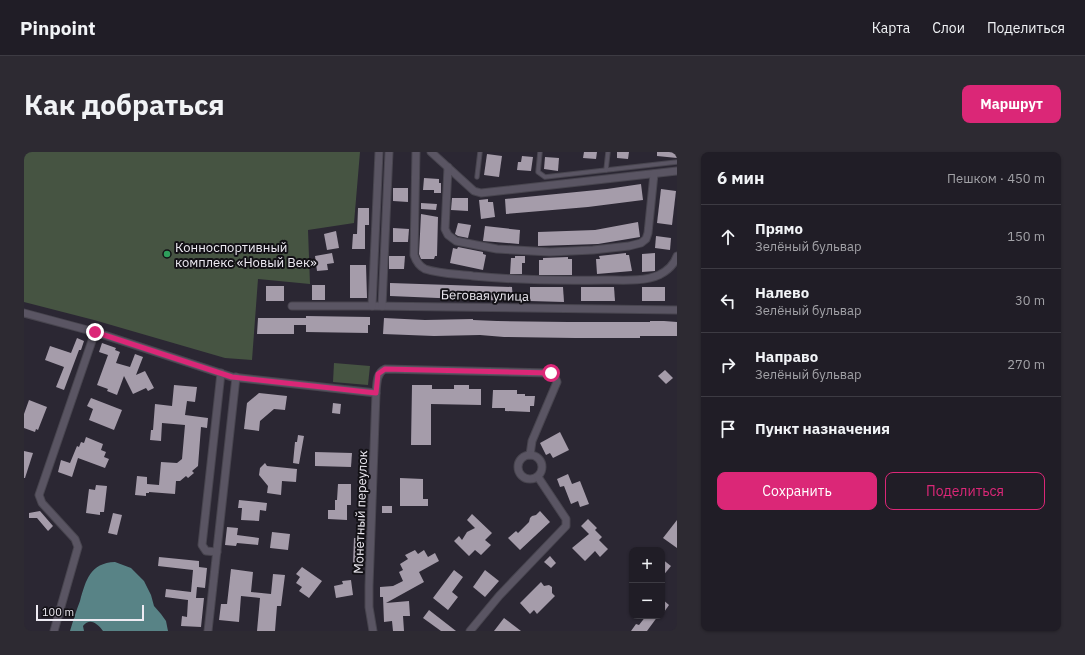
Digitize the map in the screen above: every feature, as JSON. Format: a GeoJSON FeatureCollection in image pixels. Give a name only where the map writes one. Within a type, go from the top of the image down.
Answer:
{"type":"FeatureCollection","features":[{"type":"Feature","properties":{"kind":"street"},"geometry":{"type":"LineString","coordinates":[[372,306],[379,152]]}},
{"type":"Feature","properties":{"kind":"street"},"geometry":{"type":"LineString","coordinates":[[382,306],[389,152]]}},
{"type":"Feature","properties":{"kind":"street"},"geometry":{"type":"LineString","coordinates":[[416,152],[414,256],[417,263],[424,268],[439,272],[499,278],[559,281],[635,280],[658,276],[669,269],[677,256]]}},
{"type":"Feature","properties":{"kind":"street"},"geometry":{"type":"LineString","coordinates":[[431,152],[474,191],[481,193],[677,171]]}},
{"type":"Feature","properties":{"kind":"street"},"geometry":{"type":"LineString","coordinates":[[448,167],[445,229],[448,235],[456,241],[497,249],[550,252],[593,250],[629,246],[641,243],[646,239],[648,233],[654,174]]}},
{"type":"Feature","properties":{"kind":"street","name":"Беговая улица"},"geometry":{"type":"LineString","coordinates":[[292,306],[677,310]]}},
{"type":"Feature","properties":{"kind":"street"},"geometry":{"type":"LineString","coordinates":[[24,313],[95,332],[236,377],[376,393]]}},
{"type":"Feature","properties":{"kind":"street"},"geometry":{"type":"LineString","coordinates":[[54,631],[78,547],[75,539],[41,501],[39,495],[95,332]]}},
{"type":"Feature","properties":{"kind":"street","name":"Монетный переулок"},"geometry":{"type":"LineString","coordinates":[[373,631],[369,607],[369,586],[378,374],[385,369],[551,373],[554,375],[557,382],[532,441],[530,455]]}},
{"type":"Feature","properties":{"kind":"street"},"geometry":{"type":"LineString","coordinates":[[217,552],[206,551],[202,545],[221,373]]}},
{"type":"Feature","properties":{"kind":"street"},"geometry":{"type":"LineString","coordinates":[[208,631],[236,377]]}},
{"type":"Feature","properties":{"kind":"street"},"geometry":{"type":"LineString","coordinates":[[530,455],[539,458],[542,463],[542,468],[538,477],[528,480],[519,474],[517,469],[520,459],[524,456],[530,455]]}},
{"type":"Feature","properties":{"kind":"street"},"geometry":{"type":"LineString","coordinates":[[470,631],[511,583],[565,529],[566,519],[538,477]]}},
{"type":"Feature","properties":{"kind":"lane"},"geometry":{"type":"LineString","coordinates":[[477,177],[480,152]]}},
{"type":"Feature","properties":{"kind":"lane"},"geometry":{"type":"LineString","coordinates":[[540,152],[538,172],[545,177],[677,162]]}},
{"type":"Feature","properties":{"kind":"lane"},"geometry":{"type":"LineString","coordinates":[[606,170],[608,152]]}},
{"type":"Feature","properties":{"kind":"shaded area","name":"Конноспортивный комплекс «Новый Век»"},"geometry":{"type":"Polygon","coordinates":[[[24,152],[360,152],[354,223],[308,230],[310,284],[258,279],[252,360],[225,358],[94,320],[24,302],[24,152]]]}},
{"type":"Feature","properties":{"kind":"shaded area"},"geometry":{"type":"Polygon","coordinates":[[[334,363],[370,366],[368,385],[333,382],[334,363]]]}},
{"type":"Feature","properties":{"kind":"shaded area"},"geometry":{"type":"Polygon","coordinates":[[[115,562],[131,568],[144,581],[151,595],[154,606],[166,621],[168,631],[103,631],[94,622],[88,622],[83,626],[84,631],[70,631],[84,586],[90,574],[100,566],[115,562]]]}},
{"type":"Feature","properties":{"kind":"building"},"geometry":{"type":"Polygon","coordinates":[[[584,152],[597,152],[596,159],[583,158],[584,152]]]}},
{"type":"Feature","properties":{"kind":"building"},"geometry":{"type":"Polygon","coordinates":[[[617,152],[629,152],[628,159],[617,158],[617,152]]]}},
{"type":"Feature","properties":{"kind":"building"},"geometry":{"type":"Polygon","coordinates":[[[657,152],[677,152],[677,158],[657,156],[657,152]]]}},
{"type":"Feature","properties":{"kind":"building"},"geometry":{"type":"Polygon","coordinates":[[[487,154],[502,156],[499,177],[484,175],[487,154]]]}},
{"type":"Feature","properties":{"kind":"building"},"geometry":{"type":"Polygon","coordinates":[[[522,156],[533,157],[531,171],[517,170],[518,162],[521,162],[522,156]]]}},
{"type":"Feature","properties":{"kind":"building"},"geometry":{"type":"Polygon","coordinates":[[[545,157],[559,158],[558,171],[544,169],[545,157]]]}},
{"type":"Feature","properties":{"kind":"building"},"geometry":{"type":"Polygon","coordinates":[[[424,178],[439,179],[439,183],[441,183],[441,193],[434,193],[434,190],[423,190],[424,178]]]}},
{"type":"Feature","properties":{"kind":"building"},"geometry":{"type":"Polygon","coordinates":[[[641,184],[643,200],[588,207],[506,214],[505,199],[607,189],[641,184]]]}},
{"type":"Feature","properties":{"kind":"building"},"geometry":{"type":"Polygon","coordinates":[[[393,188],[408,188],[408,202],[393,201],[393,188]]]}},
{"type":"Feature","properties":{"kind":"building"},"geometry":{"type":"Polygon","coordinates":[[[661,189],[676,191],[672,225],[657,223],[661,189]]]}},
{"type":"Feature","properties":{"kind":"building"},"geometry":{"type":"Polygon","coordinates":[[[452,198],[468,198],[468,211],[451,210],[452,198]]]}},
{"type":"Feature","properties":{"kind":"building"},"geometry":{"type":"Polygon","coordinates":[[[488,199],[488,202],[493,202],[495,217],[481,219],[479,200],[488,199]]]}},
{"type":"Feature","properties":{"kind":"building"},"geometry":{"type":"Polygon","coordinates":[[[421,203],[437,204],[436,210],[421,209],[421,203]]]}},
{"type":"Feature","properties":{"kind":"building"},"geometry":{"type":"Polygon","coordinates":[[[358,208],[369,208],[369,225],[365,225],[365,249],[352,249],[353,234],[357,234],[358,208]]]}},
{"type":"Feature","properties":{"kind":"building"},"geometry":{"type":"Polygon","coordinates":[[[421,214],[438,217],[437,256],[435,256],[434,259],[421,259],[419,254],[421,214]]]}},
{"type":"Feature","properties":{"kind":"building"},"geometry":{"type":"Polygon","coordinates":[[[638,222],[640,237],[598,244],[538,246],[538,232],[595,230],[638,222]]]}},
{"type":"Feature","properties":{"kind":"building"},"geometry":{"type":"Polygon","coordinates":[[[458,223],[471,225],[468,238],[455,234],[458,223]]]}},
{"type":"Feature","properties":{"kind":"building"},"geometry":{"type":"Polygon","coordinates":[[[485,226],[520,230],[519,244],[483,241],[485,226]]]}},
{"type":"Feature","properties":{"kind":"building"},"geometry":{"type":"Polygon","coordinates":[[[393,228],[409,229],[408,242],[393,242],[393,228]]]}},
{"type":"Feature","properties":{"kind":"building"},"geometry":{"type":"Polygon","coordinates":[[[336,231],[339,248],[327,250],[324,234],[336,231]]]}},
{"type":"Feature","properties":{"kind":"building"},"geometry":{"type":"Polygon","coordinates":[[[656,236],[671,238],[670,250],[655,248],[656,236]]]}},
{"type":"Feature","properties":{"kind":"building"},"geometry":{"type":"Polygon","coordinates":[[[458,247],[483,252],[483,254],[486,255],[483,270],[450,263],[453,248],[457,249],[458,247]]]}},
{"type":"Feature","properties":{"kind":"building"},"geometry":{"type":"Polygon","coordinates":[[[332,253],[334,263],[327,264],[328,270],[317,271],[315,256],[332,253]]]}},
{"type":"Feature","properties":{"kind":"building"},"geometry":{"type":"Polygon","coordinates":[[[626,253],[626,255],[629,255],[632,271],[597,274],[596,259],[600,259],[599,256],[626,253]]]}},
{"type":"Feature","properties":{"kind":"building"},"geometry":{"type":"Polygon","coordinates":[[[655,253],[655,271],[642,272],[642,254],[655,253]]]}},
{"type":"Feature","properties":{"kind":"building"},"geometry":{"type":"Polygon","coordinates":[[[389,256],[405,256],[404,269],[389,269],[389,256]]]}},
{"type":"Feature","properties":{"kind":"building"},"geometry":{"type":"Polygon","coordinates":[[[515,256],[525,256],[525,263],[522,263],[522,274],[510,274],[511,258],[515,258],[515,256]]]}},
{"type":"Feature","properties":{"kind":"building"},"geometry":{"type":"Polygon","coordinates":[[[568,257],[568,259],[572,259],[572,275],[539,275],[539,260],[543,260],[543,258],[568,257]]]}},
{"type":"Feature","properties":{"kind":"building"},"geometry":{"type":"Polygon","coordinates":[[[350,265],[366,265],[367,298],[350,298],[350,265]]]}},
{"type":"Feature","properties":{"kind":"building"},"geometry":{"type":"Polygon","coordinates":[[[390,283],[512,287],[513,301],[390,296],[390,283]]]}},
{"type":"Feature","properties":{"kind":"building"},"geometry":{"type":"Polygon","coordinates":[[[312,285],[325,285],[325,300],[312,300],[312,285]]]}},
{"type":"Feature","properties":{"kind":"building"},"geometry":{"type":"Polygon","coordinates":[[[266,286],[284,286],[284,301],[266,301],[266,286]]]}},
{"type":"Feature","properties":{"kind":"building"},"geometry":{"type":"Polygon","coordinates":[[[530,287],[563,287],[564,302],[530,301],[530,287]]]}},
{"type":"Feature","properties":{"kind":"building"},"geometry":{"type":"Polygon","coordinates":[[[581,287],[614,287],[615,301],[581,301],[581,287]]]}},
{"type":"Feature","properties":{"kind":"building"},"geometry":{"type":"Polygon","coordinates":[[[642,287],[665,287],[665,301],[642,301],[642,287]]]}},
{"type":"Feature","properties":{"kind":"building"},"geometry":{"type":"Polygon","coordinates":[[[306,316],[370,317],[370,325],[368,325],[368,333],[306,332],[306,325],[294,325],[294,334],[257,334],[258,318],[306,318],[306,316]]]}},
{"type":"Feature","properties":{"kind":"building"},"geometry":{"type":"Polygon","coordinates":[[[384,318],[568,322],[664,321],[677,322],[677,336],[640,336],[640,338],[575,338],[383,334],[384,318]]]}},
{"type":"Feature","properties":{"kind":"building"},"geometry":{"type":"Polygon","coordinates":[[[77,338],[84,341],[81,350],[79,350],[64,390],[56,387],[64,367],[45,360],[50,346],[71,353],[77,338]]]}},
{"type":"Feature","properties":{"kind":"building"},"geometry":{"type":"Polygon","coordinates":[[[102,343],[116,348],[115,350],[120,352],[116,363],[130,367],[135,354],[143,357],[136,375],[145,371],[154,388],[148,391],[146,388],[133,394],[124,376],[117,395],[107,391],[108,389],[97,385],[108,355],[99,352],[102,343]]]}},
{"type":"Feature","properties":{"kind":"building"},"geometry":{"type":"Polygon","coordinates":[[[665,370],[673,378],[666,384],[658,376],[665,370]]]}},
{"type":"Feature","properties":{"kind":"building"},"geometry":{"type":"Polygon","coordinates":[[[174,385],[197,387],[195,402],[187,401],[185,415],[208,418],[207,428],[201,427],[198,466],[192,471],[194,473],[188,478],[186,476],[180,481],[176,481],[175,494],[149,492],[146,493],[146,496],[135,495],[137,476],[147,477],[147,484],[159,485],[161,462],[177,463],[182,459],[185,425],[162,423],[161,441],[150,440],[151,430],[153,430],[155,404],[172,406],[174,385]]]}},
{"type":"Feature","properties":{"kind":"building"},"geometry":{"type":"Polygon","coordinates":[[[412,385],[432,385],[432,389],[454,389],[454,385],[469,385],[469,389],[481,389],[481,405],[431,404],[431,445],[411,445],[412,385]]]}},
{"type":"Feature","properties":{"kind":"building"},"geometry":{"type":"Polygon","coordinates":[[[493,390],[517,390],[517,394],[535,396],[534,406],[530,406],[530,412],[505,411],[505,408],[492,408],[493,390]]]}},
{"type":"Feature","properties":{"kind":"building"},"geometry":{"type":"Polygon","coordinates":[[[259,393],[287,396],[285,410],[274,409],[260,421],[259,431],[244,429],[247,403],[259,393]]]}},
{"type":"Feature","properties":{"kind":"building"},"geometry":{"type":"Polygon","coordinates":[[[91,398],[122,410],[114,430],[89,420],[93,409],[87,406],[91,398]]]}},
{"type":"Feature","properties":{"kind":"building"},"geometry":{"type":"Polygon","coordinates":[[[29,400],[47,407],[38,430],[36,429],[35,432],[24,428],[24,414],[29,400]]]}},
{"type":"Feature","properties":{"kind":"building"},"geometry":{"type":"Polygon","coordinates":[[[333,403],[341,404],[340,414],[332,413],[333,403]]]}},
{"type":"Feature","properties":{"kind":"building"},"geometry":{"type":"Polygon","coordinates":[[[560,432],[569,450],[553,458],[550,453],[546,455],[540,443],[560,432]]]}},
{"type":"Feature","properties":{"kind":"building"},"geometry":{"type":"Polygon","coordinates":[[[298,435],[304,436],[299,464],[293,463],[295,442],[297,442],[298,435]]]}},
{"type":"Feature","properties":{"kind":"building"},"geometry":{"type":"Polygon","coordinates":[[[86,437],[103,444],[101,450],[106,452],[104,457],[109,459],[105,468],[78,458],[72,477],[58,472],[61,460],[70,463],[77,446],[79,447],[81,442],[84,443],[86,437]]]}},
{"type":"Feature","properties":{"kind":"building"},"geometry":{"type":"Polygon","coordinates":[[[24,451],[33,453],[25,478],[24,478],[24,451]]]}},
{"type":"Feature","properties":{"kind":"building"},"geometry":{"type":"Polygon","coordinates":[[[315,452],[352,453],[351,467],[315,466],[315,452]]]}},
{"type":"Feature","properties":{"kind":"building"},"geometry":{"type":"Polygon","coordinates":[[[265,463],[267,466],[297,469],[296,482],[282,481],[281,495],[267,493],[268,486],[259,475],[260,468],[265,463]]]}},
{"type":"Feature","properties":{"kind":"building"},"geometry":{"type":"Polygon","coordinates":[[[568,474],[572,484],[580,481],[589,504],[580,507],[578,501],[571,504],[564,486],[560,487],[557,479],[568,474]]]}},
{"type":"Feature","properties":{"kind":"building"},"geometry":{"type":"Polygon","coordinates":[[[400,478],[423,479],[423,499],[428,499],[428,506],[400,506],[400,478]]]}},
{"type":"Feature","properties":{"kind":"building"},"geometry":{"type":"Polygon","coordinates":[[[338,484],[351,484],[351,505],[347,505],[347,520],[328,519],[328,510],[335,510],[338,484]]]}},
{"type":"Feature","properties":{"kind":"building"},"geometry":{"type":"Polygon","coordinates":[[[96,485],[107,486],[104,512],[100,512],[100,515],[86,513],[89,489],[95,490],[96,485]]]}},
{"type":"Feature","properties":{"kind":"building"},"geometry":{"type":"Polygon","coordinates":[[[239,500],[267,503],[266,511],[260,510],[259,521],[241,520],[242,508],[238,508],[239,500]]]}},
{"type":"Feature","properties":{"kind":"building"},"geometry":{"type":"Polygon","coordinates":[[[382,506],[392,506],[392,513],[382,513],[382,506]]]}},
{"type":"Feature","properties":{"kind":"building"},"geometry":{"type":"Polygon","coordinates":[[[40,511],[53,526],[48,531],[37,518],[29,518],[29,513],[40,511]]]}},
{"type":"Feature","properties":{"kind":"building"},"geometry":{"type":"Polygon","coordinates":[[[540,511],[550,522],[520,550],[508,538],[516,531],[518,533],[529,522],[532,516],[536,515],[540,511]]]}},
{"type":"Feature","properties":{"kind":"building"},"geometry":{"type":"Polygon","coordinates":[[[113,513],[122,515],[117,535],[108,533],[113,513]]]}},
{"type":"Feature","properties":{"kind":"building"},"geometry":{"type":"Polygon","coordinates":[[[472,514],[492,533],[485,540],[491,545],[481,555],[475,550],[469,556],[454,541],[459,536],[462,540],[467,532],[475,528],[467,520],[472,514]]]}},
{"type":"Feature","properties":{"kind":"building"},"geometry":{"type":"Polygon","coordinates":[[[588,519],[597,528],[595,530],[602,537],[599,540],[608,549],[600,557],[595,551],[585,561],[572,548],[589,534],[581,526],[588,519]]]}},
{"type":"Feature","properties":{"kind":"building"},"geometry":{"type":"Polygon","coordinates":[[[677,520],[677,548],[663,538],[677,520]]]}},
{"type":"Feature","properties":{"kind":"building"},"geometry":{"type":"Polygon","coordinates":[[[227,527],[238,528],[237,535],[259,538],[258,545],[237,543],[236,546],[225,545],[227,527]]]}},
{"type":"Feature","properties":{"kind":"building"},"geometry":{"type":"Polygon","coordinates":[[[272,532],[290,534],[288,550],[270,548],[272,532]]]}},
{"type":"Feature","properties":{"kind":"building"},"geometry":{"type":"Polygon","coordinates":[[[354,538],[363,538],[362,564],[353,564],[354,538]]]}},
{"type":"Feature","properties":{"kind":"building"},"geometry":{"type":"Polygon","coordinates":[[[415,550],[418,554],[424,550],[428,557],[435,553],[439,561],[419,572],[424,582],[386,603],[409,601],[410,616],[403,616],[404,631],[393,631],[392,621],[384,622],[383,597],[380,597],[380,587],[393,586],[403,581],[399,572],[403,570],[400,564],[408,559],[405,555],[415,550]]]}},
{"type":"Feature","properties":{"kind":"building"},"geometry":{"type":"Polygon","coordinates":[[[550,556],[556,563],[551,568],[544,562],[550,556]]]}},
{"type":"Feature","properties":{"kind":"building"},"geometry":{"type":"Polygon","coordinates":[[[159,557],[199,561],[199,567],[207,568],[205,588],[197,587],[196,598],[204,598],[201,627],[181,626],[182,616],[187,617],[188,600],[165,597],[166,589],[191,592],[193,570],[158,566],[159,557]]]}},
{"type":"Feature","properties":{"kind":"building"},"geometry":{"type":"Polygon","coordinates":[[[665,561],[671,566],[665,573],[665,561]]]}},
{"type":"Feature","properties":{"kind":"building"},"geometry":{"type":"Polygon","coordinates":[[[302,567],[322,581],[309,598],[299,591],[302,587],[296,583],[300,577],[296,574],[302,567]]]}},
{"type":"Feature","properties":{"kind":"building"},"geometry":{"type":"Polygon","coordinates":[[[231,569],[253,572],[251,592],[271,594],[273,574],[285,575],[281,606],[277,606],[275,631],[257,631],[260,598],[241,596],[239,622],[219,620],[221,604],[227,604],[231,569]]]}},
{"type":"Feature","properties":{"kind":"building"},"geometry":{"type":"Polygon","coordinates":[[[454,570],[463,577],[452,592],[458,597],[448,610],[433,598],[454,570]]]}},
{"type":"Feature","properties":{"kind":"building"},"geometry":{"type":"Polygon","coordinates":[[[485,570],[499,581],[485,597],[473,587],[485,570]]]}},
{"type":"Feature","properties":{"kind":"building"},"geometry":{"type":"Polygon","coordinates":[[[351,580],[353,595],[336,598],[334,586],[343,584],[342,581],[351,580]]]}},
{"type":"Feature","properties":{"kind":"building"},"geometry":{"type":"Polygon","coordinates":[[[541,582],[544,586],[549,585],[552,587],[552,593],[555,596],[537,614],[534,610],[530,614],[520,603],[541,582]]]}},
{"type":"Feature","properties":{"kind":"building"},"geometry":{"type":"Polygon","coordinates":[[[665,602],[669,605],[665,611],[665,602]]]}},
{"type":"Feature","properties":{"kind":"building"},"geometry":{"type":"Polygon","coordinates":[[[429,610],[456,631],[441,631],[423,618],[429,610]]]}},
{"type":"Feature","properties":{"kind":"building"},"geometry":{"type":"Polygon","coordinates":[[[504,618],[521,631],[494,631],[504,618]]]}},
{"type":"Feature","properties":{"kind":"building"},"geometry":{"type":"Polygon","coordinates":[[[644,619],[656,619],[647,631],[631,631],[636,624],[639,625],[644,619]]]}},
{"type":"Feature","properties":{"kind":"place","name":"Конноспортивный комплекс «Новый Век»"},"geometry":{"type":"Point","coordinates":[167,254]}},
{"type":"Feature","properties":{"kind":"route"},"geometry":{"type":"LineString","coordinates":[[95,332],[232,377],[376,393],[378,374],[380,371],[385,369],[551,373]]}}]}
